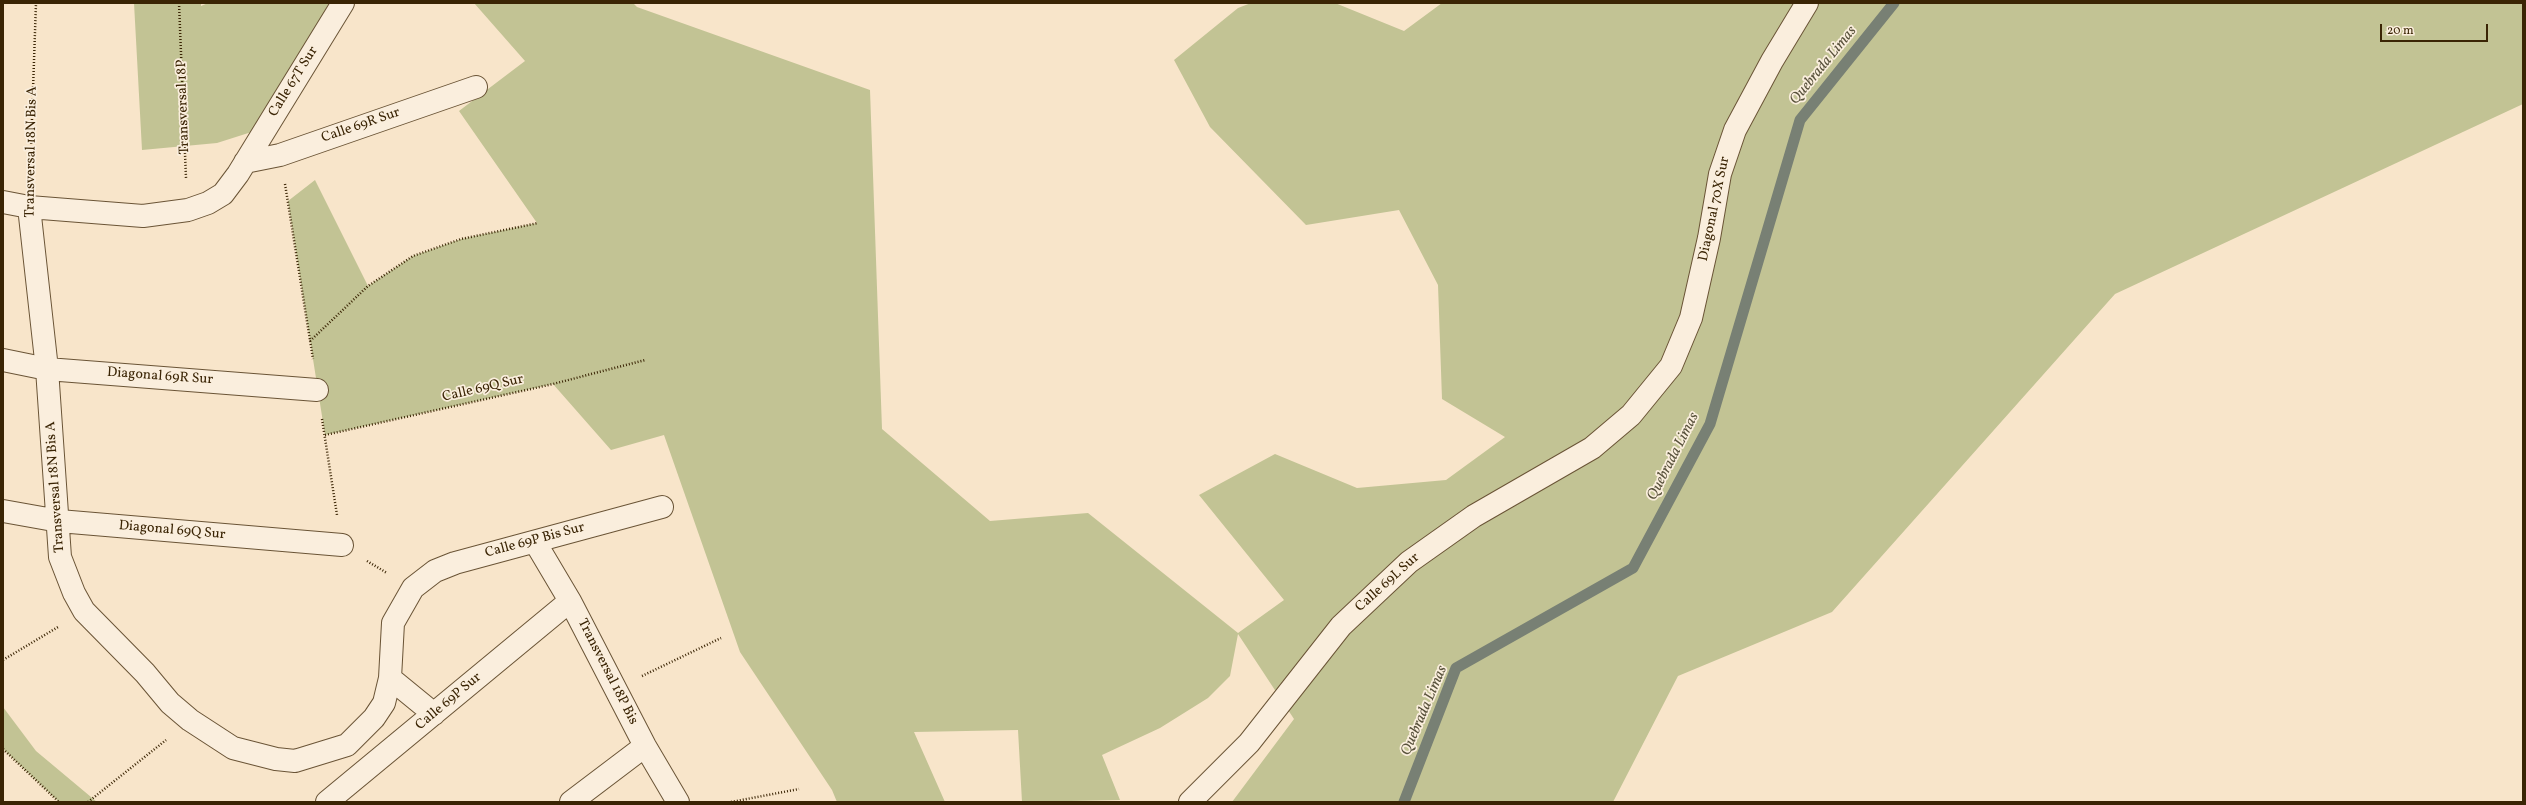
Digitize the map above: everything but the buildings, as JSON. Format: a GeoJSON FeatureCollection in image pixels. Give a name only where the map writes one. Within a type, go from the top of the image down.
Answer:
{"type":"FeatureCollection","features":[{"type":"Feature","properties":{"kind":"street","name":"Calle 67T Sur"},"geometry":{"type":"LineString","coordinates":[[245,162],[343,3]]}},
{"type":"Feature","properties":{"kind":"street","name":"Diagonal 70X Sur"},"geometry":{"type":"LineString","coordinates":[[1631,416],[1671,366],[1691,318],[1709,238],[1720,174],[1735,130],[1772,61],[1807,3]]}},
{"type":"Feature","properties":{"kind":"street","name":"Calle 69R Sur"},"geometry":{"type":"LineString","coordinates":[[245,162],[280,155],[476,87]]}},
{"type":"Feature","properties":{"kind":"street"},"geometry":{"type":"LineString","coordinates":[[3,202],[29,208],[144,216],[188,210],[208,203],[223,194],[245,162]]}},
{"type":"Feature","properties":{"kind":"street","name":"Transversal 18N Bis A"},"geometry":{"type":"LineString","coordinates":[[29,208],[47,368],[59,521],[60,557],[74,593],[84,611],[145,673],[170,703],[190,720],[234,748],[295,761],[348,745],[374,718],[384,703],[390,678]]}},
{"type":"Feature","properties":{"kind":"street","name":"Diagonal 69R Sur"},"geometry":{"type":"LineString","coordinates":[[3,360],[47,368],[317,390]]}},
{"type":"Feature","properties":{"kind":"street","name":"Calle 69L Sur"},"geometry":{"type":"LineString","coordinates":[[1190,802],[1249,743],[1341,626],[1409,562],[1474,516],[1592,448],[1631,416]]}},
{"type":"Feature","properties":{"kind":"street","name":"Calle 69P Bis Sur"},"geometry":{"type":"LineString","coordinates":[[390,678],[394,623],[413,588],[435,571],[455,563],[662,507]]}},
{"type":"Feature","properties":{"kind":"street","name":"Diagonal 69Q Sur"},"geometry":{"type":"LineString","coordinates":[[3,511],[59,521],[342,545]]}},
{"type":"Feature","properties":{"kind":"street","name":"Transversal 18P Bis"},"geometry":{"type":"LineString","coordinates":[[535,542],[570,601],[645,746],[678,802]]}},
{"type":"Feature","properties":{"kind":"street","name":"Calle 69P Sur"},"geometry":{"type":"LineString","coordinates":[[327,802],[570,601]]}},
{"type":"Feature","properties":{"kind":"street"},"geometry":{"type":"LineString","coordinates":[[390,678],[434,714]]}},
{"type":"Feature","properties":{"kind":"street"},"geometry":{"type":"LineString","coordinates":[[571,802],[645,746]]}},
{"type":"Feature","properties":{"kind":"path","name":"Transversal 18N Bis A"},"geometry":{"type":"LineString","coordinates":[[29,208],[36,3]]}},
{"type":"Feature","properties":{"kind":"path","name":"Transversal 18P"},"geometry":{"type":"LineString","coordinates":[[179,3],[188,210]]}},
{"type":"Feature","properties":{"kind":"path"},"geometry":{"type":"LineString","coordinates":[[310,341],[368,286],[413,256],[461,239],[538,223]]}},
{"type":"Feature","properties":{"kind":"path","name":"Calle 69Q Sur"},"geometry":{"type":"LineString","coordinates":[[325,435],[545,386],[645,360]]}},
{"type":"Feature","properties":{"kind":"path"},"geometry":{"type":"LineString","coordinates":[[3,660],[84,611]]}},
{"type":"Feature","properties":{"kind":"path"},"geometry":{"type":"LineString","coordinates":[[616,688],[721,638]]}},
{"type":"Feature","properties":{"kind":"path"},"geometry":{"type":"LineString","coordinates":[[88,802],[190,720]]}},
{"type":"Feature","properties":{"kind":"path"},"geometry":{"type":"LineString","coordinates":[[3,749],[59,802]]}},
{"type":"Feature","properties":{"kind":"path"},"geometry":{"type":"LineString","coordinates":[[731,802],[799,789]]}},
{"type":"Feature","properties":{"kind":"green space"},"geometry":{"type":"Polygon","coordinates":[[[134,3],[201,3],[201,6],[208,3],[329,3],[261,129],[217,143],[142,150],[134,3]]]}},
{"type":"Feature","properties":{"kind":"green space"},"geometry":{"type":"Polygon","coordinates":[[[474,3],[633,3],[637,7],[870,90],[882,429],[990,521],[1088,513],[1238,633],[1284,600],[1199,495],[1275,454],[1357,488],[1446,480],[1505,437],[1442,399],[1438,285],[1399,210],[1306,225],[1210,127],[1174,60],[1238,8],[1251,3],[1335,3],[1404,31],[1442,3],[2523,3],[2523,104],[2115,294],[1832,612],[1678,676],[1613,802],[1232,802],[1294,719],[1238,634],[1230,676],[1208,698],[1160,728],[1102,755],[1120,800],[1022,802],[1018,730],[914,732],[945,802],[837,802],[832,790],[740,652],[664,435],[611,450],[553,384],[325,435],[288,201],[315,180],[368,286],[413,256],[461,239],[537,223],[459,111],[525,61],[474,3]]]}},
{"type":"Feature","properties":{"kind":"green space"},"geometry":{"type":"Polygon","coordinates":[[[3,707],[36,751],[97,802],[59,802],[3,749],[3,707]]]}},
{"type":"Feature","properties":{"kind":"waterway","name":"Quebrada Limas"},"geometry":{"type":"LineString","coordinates":[[1404,802],[1456,668],[1633,568],[1710,424],[1800,120],[1894,3]]}}]}
